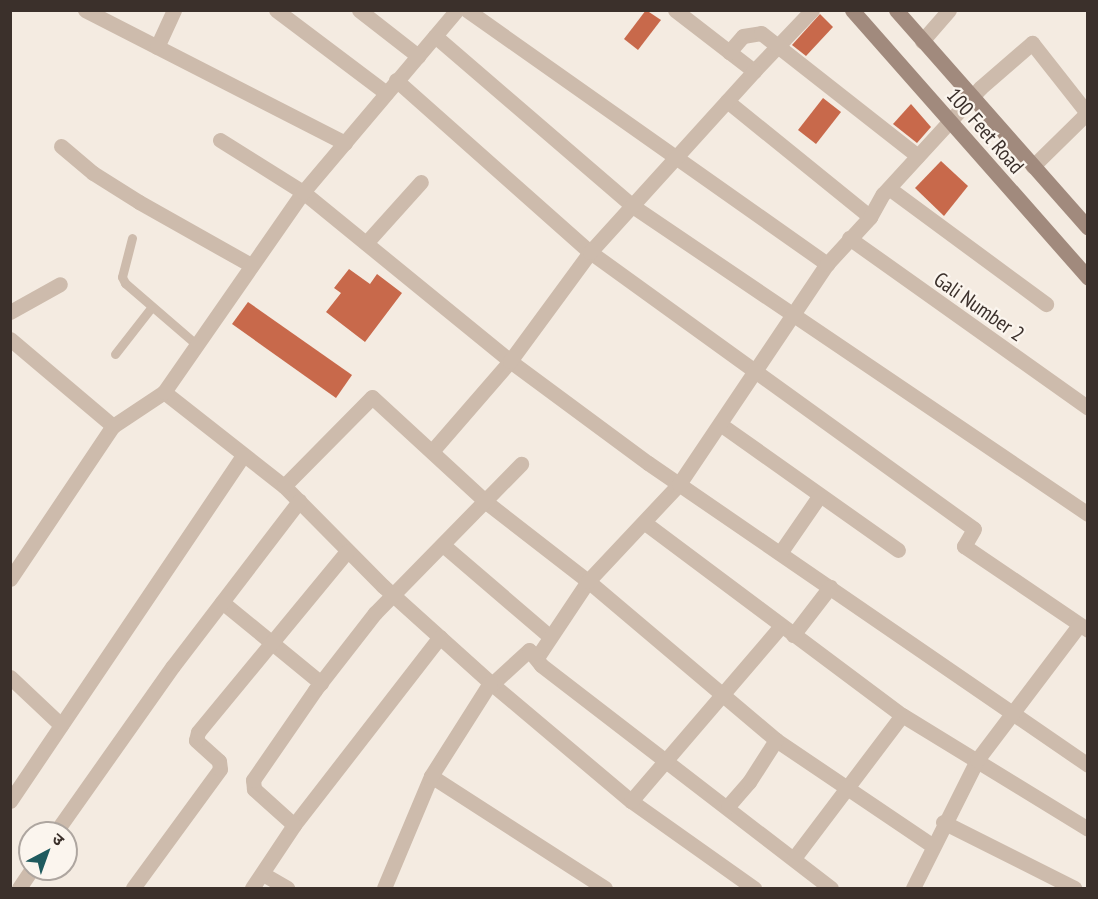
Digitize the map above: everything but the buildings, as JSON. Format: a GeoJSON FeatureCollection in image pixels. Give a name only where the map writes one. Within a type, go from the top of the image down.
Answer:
{"type":"FeatureCollection","features":[{"type":"Feature","properties":{"kind":"main road","name":"100 Feet Road"},"geometry":{"type":"LineString","coordinates":[[852,10],[1088,278]]}},
{"type":"Feature","properties":{"kind":"main road","name":"100 Feet Road"},"geometry":{"type":"LineString","coordinates":[[896,10],[971,98],[1088,228]]}},
{"type":"Feature","properties":{"kind":"street"},"geometry":{"type":"LineString","coordinates":[[85,10],[345,143]]}},
{"type":"Feature","properties":{"kind":"street"},"geometry":{"type":"LineString","coordinates":[[157,47],[174,10]]}},
{"type":"Feature","properties":{"kind":"street"},"geometry":{"type":"LineString","coordinates":[[276,10],[386,93]]}},
{"type":"Feature","properties":{"kind":"street"},"geometry":{"type":"LineString","coordinates":[[359,10],[418,56]]}},
{"type":"Feature","properties":{"kind":"street"},"geometry":{"type":"LineString","coordinates":[[10,579],[113,426],[164,393],[303,192],[457,10]]}},
{"type":"Feature","properties":{"kind":"street"},"geometry":{"type":"LineString","coordinates":[[467,10],[675,160],[828,264]]}},
{"type":"Feature","properties":{"kind":"street"},"geometry":{"type":"LineString","coordinates":[[675,10],[754,71]]}},
{"type":"Feature","properties":{"kind":"street"},"geometry":{"type":"LineString","coordinates":[[433,450],[510,361],[590,252],[812,10]]}},
{"type":"Feature","properties":{"kind":"street"},"geometry":{"type":"LineString","coordinates":[[922,40],[949,10]]}},
{"type":"Feature","properties":{"kind":"street"},"geometry":{"type":"LineString","coordinates":[[729,52],[753,33],[761,33],[918,156]]}},
{"type":"Feature","properties":{"kind":"street"},"geometry":{"type":"LineString","coordinates":[[435,36],[633,207],[1088,514]]}},
{"type":"Feature","properties":{"kind":"street"},"geometry":{"type":"LineString","coordinates":[[538,656],[549,636],[588,581],[645,523],[679,484],[828,264],[870,217],[918,156],[951,123],[971,98],[1032,43],[1087,113],[1085,121],[1033,166]]}},
{"type":"Feature","properties":{"kind":"street"},"geometry":{"type":"LineString","coordinates":[[396,80],[590,252],[974,529],[964,546],[1083,627],[977,760],[943,822],[913,888]]}},
{"type":"Feature","properties":{"kind":"street"},"geometry":{"type":"LineString","coordinates":[[728,101],[870,217]]}},
{"type":"Feature","properties":{"kind":"street"},"geometry":{"type":"LineString","coordinates":[[220,140],[303,192],[510,361],[679,484],[1088,765]]}},
{"type":"Feature","properties":{"kind":"street"},"geometry":{"type":"LineString","coordinates":[[61,146],[93,173],[139,202],[251,265]]}},
{"type":"Feature","properties":{"kind":"street"},"geometry":{"type":"LineString","coordinates":[[366,243],[421,182]]}},
{"type":"Feature","properties":{"kind":"street"},"geometry":{"type":"LineString","coordinates":[[890,189],[1046,304]]}},
{"type":"Feature","properties":{"kind":"street","name":"Gali Number 2"},"geometry":{"type":"LineString","coordinates":[[849,238],[1088,408]]}},
{"type":"Feature","properties":{"kind":"street"},"geometry":{"type":"LineString","coordinates":[[10,312],[60,284]]}},
{"type":"Feature","properties":{"kind":"street"},"geometry":{"type":"LineString","coordinates":[[10,339],[113,426]]}},
{"type":"Feature","properties":{"kind":"street"},"geometry":{"type":"LineString","coordinates":[[164,393],[284,486],[392,594],[490,684],[630,801],[754,888]]}},
{"type":"Feature","properties":{"kind":"street"},"geometry":{"type":"LineString","coordinates":[[284,486],[370,398],[433,450],[486,502],[588,581],[776,740],[844,789],[933,846]]}},
{"type":"Feature","properties":{"kind":"street"},"geometry":{"type":"LineString","coordinates":[[720,424],[898,550]]}},
{"type":"Feature","properties":{"kind":"street"},"geometry":{"type":"LineString","coordinates":[[10,801],[243,455]]}},
{"type":"Feature","properties":{"kind":"street"},"geometry":{"type":"LineString","coordinates":[[294,825],[251,783],[321,683],[392,594],[486,502],[521,464]]}},
{"type":"Feature","properties":{"kind":"street"},"geometry":{"type":"LineString","coordinates":[[780,553],[820,495]]}},
{"type":"Feature","properties":{"kind":"street"},"geometry":{"type":"LineString","coordinates":[[64,821],[222,602],[299,501]]}},
{"type":"Feature","properties":{"kind":"street"},"geometry":{"type":"LineString","coordinates":[[645,523],[902,716],[1088,829]]}},
{"type":"Feature","properties":{"kind":"street"},"geometry":{"type":"LineString","coordinates":[[443,545],[549,636]]}},
{"type":"Feature","properties":{"kind":"street"},"geometry":{"type":"LineString","coordinates":[[133,888],[220,769],[219,761],[196,740],[198,732],[347,550]]}},
{"type":"Feature","properties":{"kind":"street"},"geometry":{"type":"LineString","coordinates":[[630,801],[723,695],[830,587]]}},
{"type":"Feature","properties":{"kind":"street"},"geometry":{"type":"LineString","coordinates":[[222,602],[321,683]]}},
{"type":"Feature","properties":{"kind":"street"},"geometry":{"type":"LineString","coordinates":[[252,888],[294,825],[440,637]]}},
{"type":"Feature","properties":{"kind":"street"},"geometry":{"type":"LineString","coordinates":[[384,888],[431,776],[490,684],[529,650],[538,656],[541,665],[667,759],[831,888]]}},
{"type":"Feature","properties":{"kind":"street"},"geometry":{"type":"LineString","coordinates":[[10,677],[61,725]]}},
{"type":"Feature","properties":{"kind":"street"},"geometry":{"type":"LineString","coordinates":[[794,858],[844,789],[902,716]]}},
{"type":"Feature","properties":{"kind":"street"},"geometry":{"type":"LineString","coordinates":[[728,806],[749,782],[776,740]]}},
{"type":"Feature","properties":{"kind":"street"},"geometry":{"type":"LineString","coordinates":[[431,776],[605,888]]}},
{"type":"Feature","properties":{"kind":"street"},"geometry":{"type":"LineString","coordinates":[[943,822],[1074,888]]}},
{"type":"Feature","properties":{"kind":"street"},"geometry":{"type":"LineString","coordinates":[[262,874],[287,888]]}},
{"type":"Feature","properties":{"kind":"lane"},"geometry":{"type":"LineString","coordinates":[[132,238],[122,277],[152,308],[196,344]]}},
{"type":"Feature","properties":{"kind":"lane"},"geometry":{"type":"LineString","coordinates":[[115,354],[152,308]]}}]}
